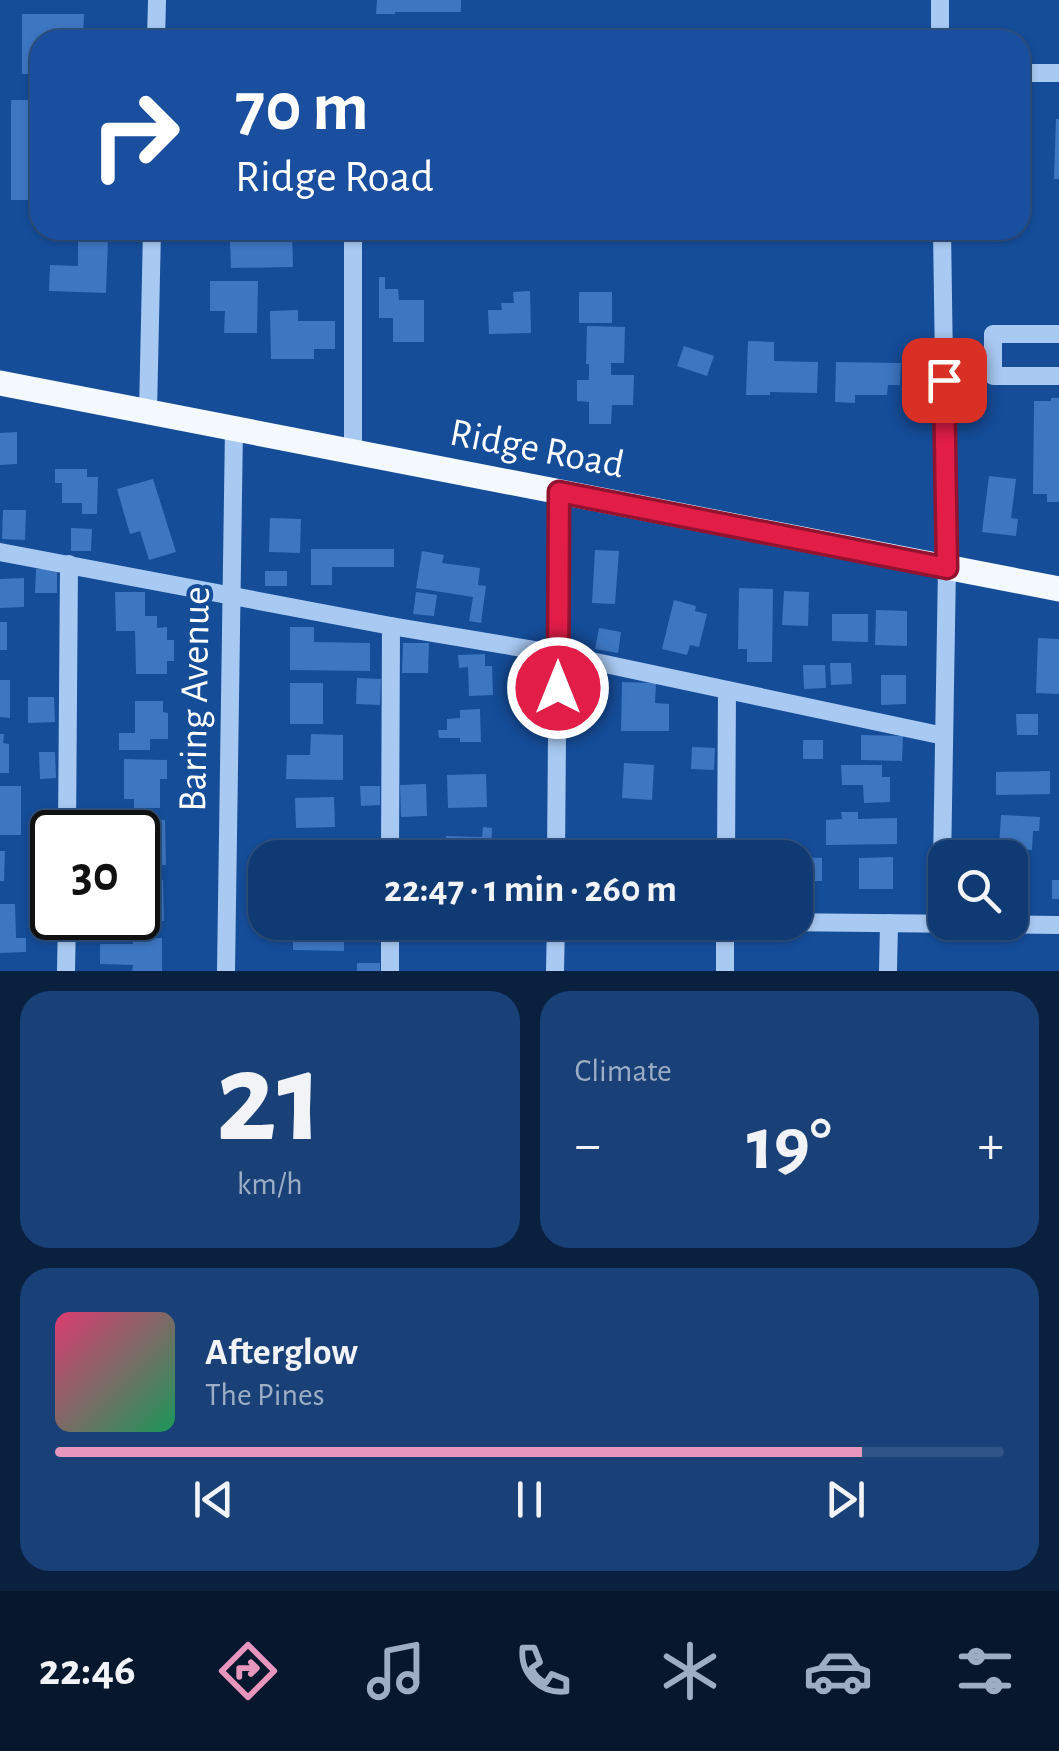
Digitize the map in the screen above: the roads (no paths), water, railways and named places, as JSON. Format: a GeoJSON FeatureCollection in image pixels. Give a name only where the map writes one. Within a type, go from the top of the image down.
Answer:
{"type":"FeatureCollection","features":[{"type":"Feature","properties":{"kind":"main road","name":"Ridge Road"},"geometry":{"type":"LineString","coordinates":[[0,383],[1059,589]]}},
{"type":"Feature","properties":{"kind":"street"},"geometry":{"type":"LineString","coordinates":[[156,30],[157,0]]}},
{"type":"Feature","properties":{"kind":"street"},"geometry":{"type":"LineString","coordinates":[[940,0],[940,30]]}},
{"type":"Feature","properties":{"kind":"street"},"geometry":{"type":"LineString","coordinates":[[1030,73],[1059,73]]}},
{"type":"Feature","properties":{"kind":"street"},"geometry":{"type":"LineString","coordinates":[[148,412],[152,240]]}},
{"type":"Feature","properties":{"kind":"street"},"geometry":{"type":"LineString","coordinates":[[354,240],[354,452]]}},
{"type":"Feature","properties":{"kind":"street"},"geometry":{"type":"LineString","coordinates":[[942,240],[947,568],[942,840]]}},
{"type":"Feature","properties":{"kind":"street"},"geometry":{"type":"LineString","coordinates":[[1059,334],[993,334],[992,362],[992,376],[1059,376]]}},
{"type":"Feature","properties":{"kind":"street","name":"Baring Avenue"},"geometry":{"type":"LineString","coordinates":[[226,971],[234,428]]}},
{"type":"Feature","properties":{"kind":"street"},"geometry":{"type":"LineString","coordinates":[[556,840],[559,492]]}},
{"type":"Feature","properties":{"kind":"street"},"geometry":{"type":"LineString","coordinates":[[0,552],[558,654],[944,736]]}},
{"type":"Feature","properties":{"kind":"street"},"geometry":{"type":"LineString","coordinates":[[67,810],[69,564]]}},
{"type":"Feature","properties":{"kind":"street"},"geometry":{"type":"LineString","coordinates":[[390,840],[391,626]]}},
{"type":"Feature","properties":{"kind":"street"},"geometry":{"type":"LineString","coordinates":[[726,840],[727,690]]}},
{"type":"Feature","properties":{"kind":"street"},"geometry":{"type":"LineString","coordinates":[[813,923],[928,924]]}},
{"type":"Feature","properties":{"kind":"street"},"geometry":{"type":"LineString","coordinates":[[888,971],[889,924]]}},
{"type":"Feature","properties":{"kind":"street"},"geometry":{"type":"LineString","coordinates":[[1028,924],[1059,924]]}},
{"type":"Feature","properties":{"kind":"street"},"geometry":{"type":"LineString","coordinates":[[66,971],[67,940]]}},
{"type":"Feature","properties":{"kind":"street"},"geometry":{"type":"LineString","coordinates":[[390,940],[390,971]]}},
{"type":"Feature","properties":{"kind":"street"},"geometry":{"type":"LineString","coordinates":[[555,971],[556,940]]}},
{"type":"Feature","properties":{"kind":"street"},"geometry":{"type":"LineString","coordinates":[[725,940],[725,971]]}}]}
